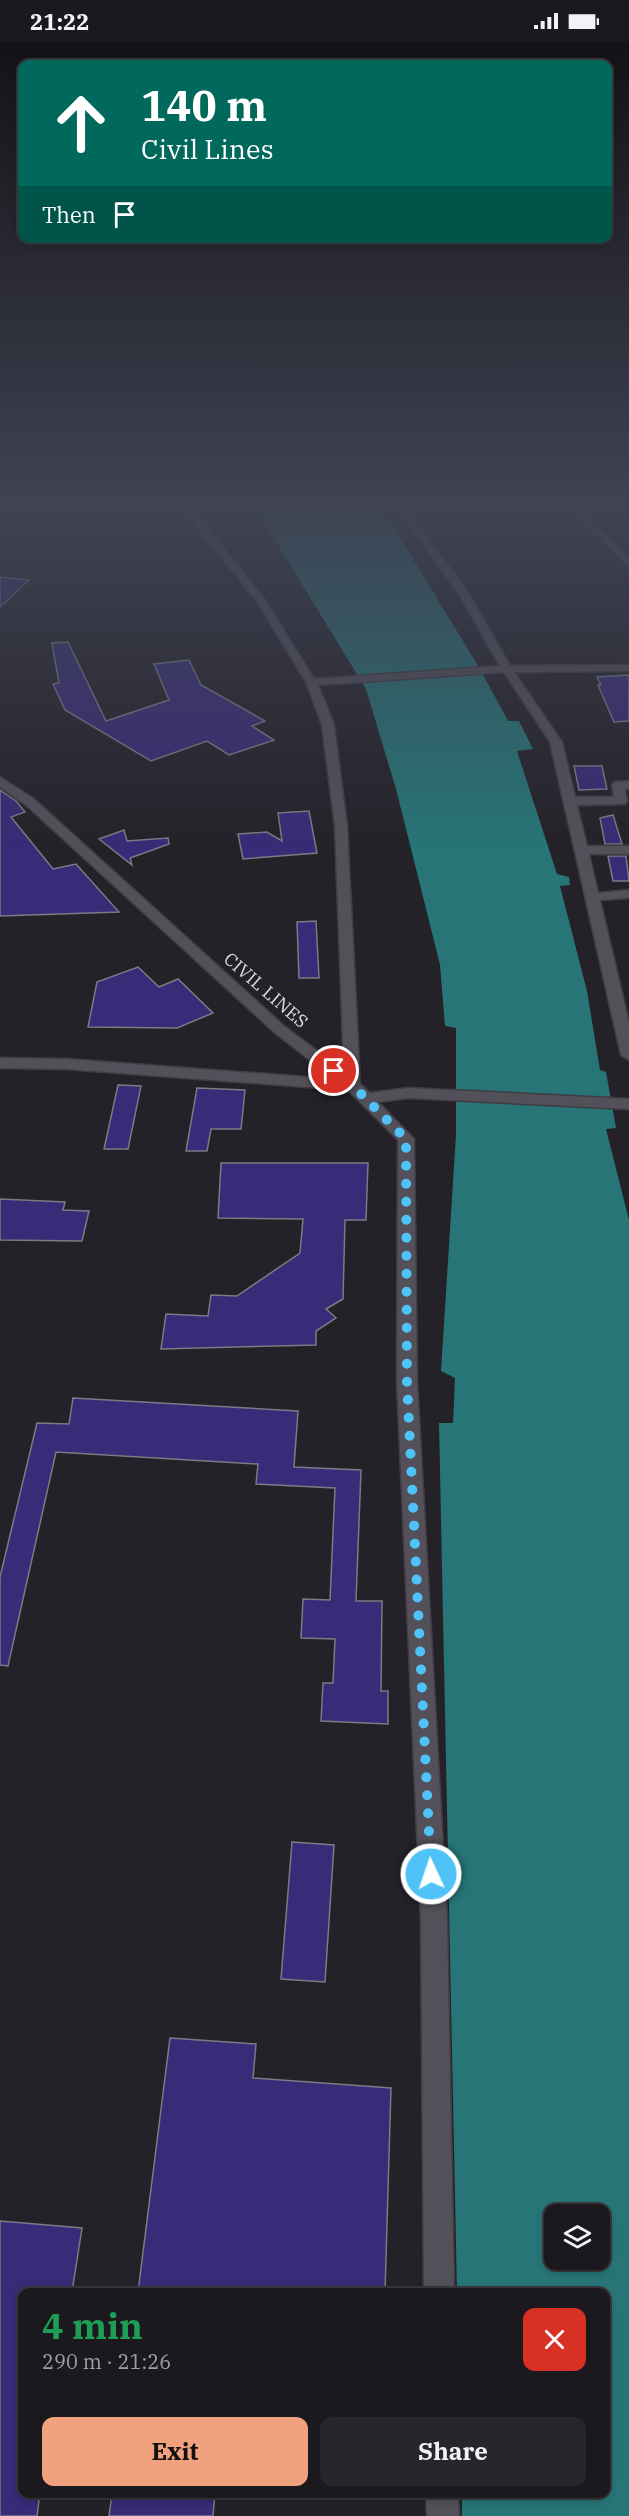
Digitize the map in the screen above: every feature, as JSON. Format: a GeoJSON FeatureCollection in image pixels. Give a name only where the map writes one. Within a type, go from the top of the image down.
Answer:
{"type":"FeatureCollection","features":[{"type":"Feature","properties":{"kind":"street"},"geometry":{"type":"LineString","coordinates":[[0,1063],[66,1064],[352,1085],[341,826],[328,725],[311,682],[275,622]]}},
{"type":"Feature","properties":{"kind":"street"},"geometry":{"type":"LineString","coordinates":[[480,622],[507,669],[556,742],[628,1047]]}},
{"type":"Feature","properties":{"kind":"street"},"geometry":{"type":"LineString","coordinates":[[311,682],[507,669],[629,668]]}},
{"type":"Feature","properties":{"kind":"street","name":"CIVIL LINES"},"geometry":{"type":"LineString","coordinates":[[0,781],[30,802],[279,1029],[352,1085],[406,1139],[407,1382],[434,1920],[439,2288]]}},
{"type":"Feature","properties":{"kind":"street"},"geometry":{"type":"LineString","coordinates":[[569,801],[621,801],[618,785],[629,785]]}},
{"type":"Feature","properties":{"kind":"street"},"geometry":{"type":"LineString","coordinates":[[581,850],[629,849]]}},
{"type":"Feature","properties":{"kind":"street"},"geometry":{"type":"LineString","coordinates":[[600,896],[629,894]]}},
{"type":"Feature","properties":{"kind":"street"},"geometry":{"type":"LineString","coordinates":[[366,1099],[408,1093],[626,1104]]}},
{"type":"Feature","properties":{"kind":"street"},"geometry":{"type":"LineString","coordinates":[[442,2498],[443,2516]]}},
{"type":"Feature","properties":{"kind":"water"},"geometry":{"type":"Polygon","coordinates":[[[325,622],[452,622],[508,721],[519,721],[533,749],[517,751],[557,874],[569,877],[570,885],[560,886],[587,991],[600,1070],[606,1072],[616,1128],[606,1129],[629,1220],[629,2516],[462,2516],[462,2498],[610,2498],[610,2288],[457,2288],[439,1423],[453,1423],[455,1378],[441,1371],[456,1135],[456,1028],[445,1026],[440,965],[396,789],[366,689],[325,622]]]}},
{"type":"Feature","properties":{"kind":"building"},"geometry":{"type":"Polygon","coordinates":[[[68,642],[106,721],[169,700],[154,664],[189,660],[201,685],[265,721],[252,726],[274,740],[229,755],[207,741],[151,761],[65,710],[53,684],[59,683],[52,643],[68,642]]]}},
{"type":"Feature","properties":{"kind":"building"},"geometry":{"type":"Polygon","coordinates":[[[629,675],[629,721],[614,722],[598,685],[601,685],[597,677],[629,675]]]}},
{"type":"Feature","properties":{"kind":"building"},"geometry":{"type":"Polygon","coordinates":[[[574,766],[602,766],[607,789],[579,790],[574,766]]]}},
{"type":"Feature","properties":{"kind":"building"},"geometry":{"type":"Polygon","coordinates":[[[0,790],[16,801],[25,812],[11,817],[53,869],[76,864],[119,912],[0,916],[0,790]]]}},
{"type":"Feature","properties":{"kind":"building"},"geometry":{"type":"Polygon","coordinates":[[[309,811],[317,853],[243,859],[238,834],[267,832],[282,841],[278,813],[309,811]]]}},
{"type":"Feature","properties":{"kind":"building"},"geometry":{"type":"Polygon","coordinates":[[[613,815],[622,844],[605,844],[600,818],[613,815]]]}},
{"type":"Feature","properties":{"kind":"building"},"geometry":{"type":"Polygon","coordinates":[[[124,830],[127,841],[168,838],[169,844],[130,858],[132,865],[99,839],[124,830]]]}},
{"type":"Feature","properties":{"kind":"building"},"geometry":{"type":"Polygon","coordinates":[[[608,856],[626,856],[629,881],[613,881],[608,856]]]}},
{"type":"Feature","properties":{"kind":"building"},"geometry":{"type":"Polygon","coordinates":[[[316,921],[319,978],[299,978],[297,922],[316,921]]]}},
{"type":"Feature","properties":{"kind":"building"},"geometry":{"type":"Polygon","coordinates":[[[138,967],[159,987],[178,979],[213,1013],[177,1028],[88,1027],[97,982],[138,967]]]}},
{"type":"Feature","properties":{"kind":"building"},"geometry":{"type":"Polygon","coordinates":[[[118,1085],[141,1086],[128,1149],[104,1149],[118,1085]]]}},
{"type":"Feature","properties":{"kind":"building"},"geometry":{"type":"Polygon","coordinates":[[[197,1088],[245,1090],[241,1129],[211,1129],[207,1151],[186,1151],[197,1088]]]}},
{"type":"Feature","properties":{"kind":"building"},"geometry":{"type":"Polygon","coordinates":[[[221,1163],[368,1163],[366,1220],[345,1220],[343,1299],[326,1309],[336,1318],[316,1331],[316,1345],[161,1349],[166,1314],[208,1316],[211,1295],[237,1296],[300,1253],[303,1219],[218,1218],[221,1163]]]}},
{"type":"Feature","properties":{"kind":"building"},"geometry":{"type":"Polygon","coordinates":[[[0,1199],[65,1202],[63,1210],[89,1211],[82,1241],[0,1240],[0,1199]]]}},
{"type":"Feature","properties":{"kind":"building"},"geometry":{"type":"Polygon","coordinates":[[[73,1398],[298,1411],[294,1467],[361,1470],[356,1601],[382,1601],[381,1691],[388,1691],[388,1724],[321,1721],[323,1683],[333,1683],[335,1639],[301,1638],[303,1599],[330,1600],[335,1488],[256,1484],[258,1464],[56,1452],[8,1666],[0,1665],[0,1577],[37,1423],[69,1424],[73,1398]]]}},
{"type":"Feature","properties":{"kind":"building"},"geometry":{"type":"Polygon","coordinates":[[[292,1842],[334,1845],[325,1982],[281,1979],[292,1842]]]}},
{"type":"Feature","properties":{"kind":"building"},"geometry":{"type":"Polygon","coordinates":[[[170,2038],[256,2044],[253,2078],[391,2088],[385,2288],[139,2288],[170,2038]]]}},
{"type":"Feature","properties":{"kind":"building"},"geometry":{"type":"Polygon","coordinates":[[[0,2221],[82,2228],[73,2288],[18,2288],[18,2498],[39,2498],[37,2516],[0,2516],[0,2221]]]}},
{"type":"Feature","properties":{"kind":"building"},"geometry":{"type":"Polygon","coordinates":[[[111,2498],[215,2498],[213,2516],[109,2516],[111,2498]]]}},
{"type":"Feature","properties":{"kind":"route"},"geometry":{"type":"LineString","coordinates":[[334,1071],[352,1085],[406,1139],[407,1382],[431,1874]]}}]}
